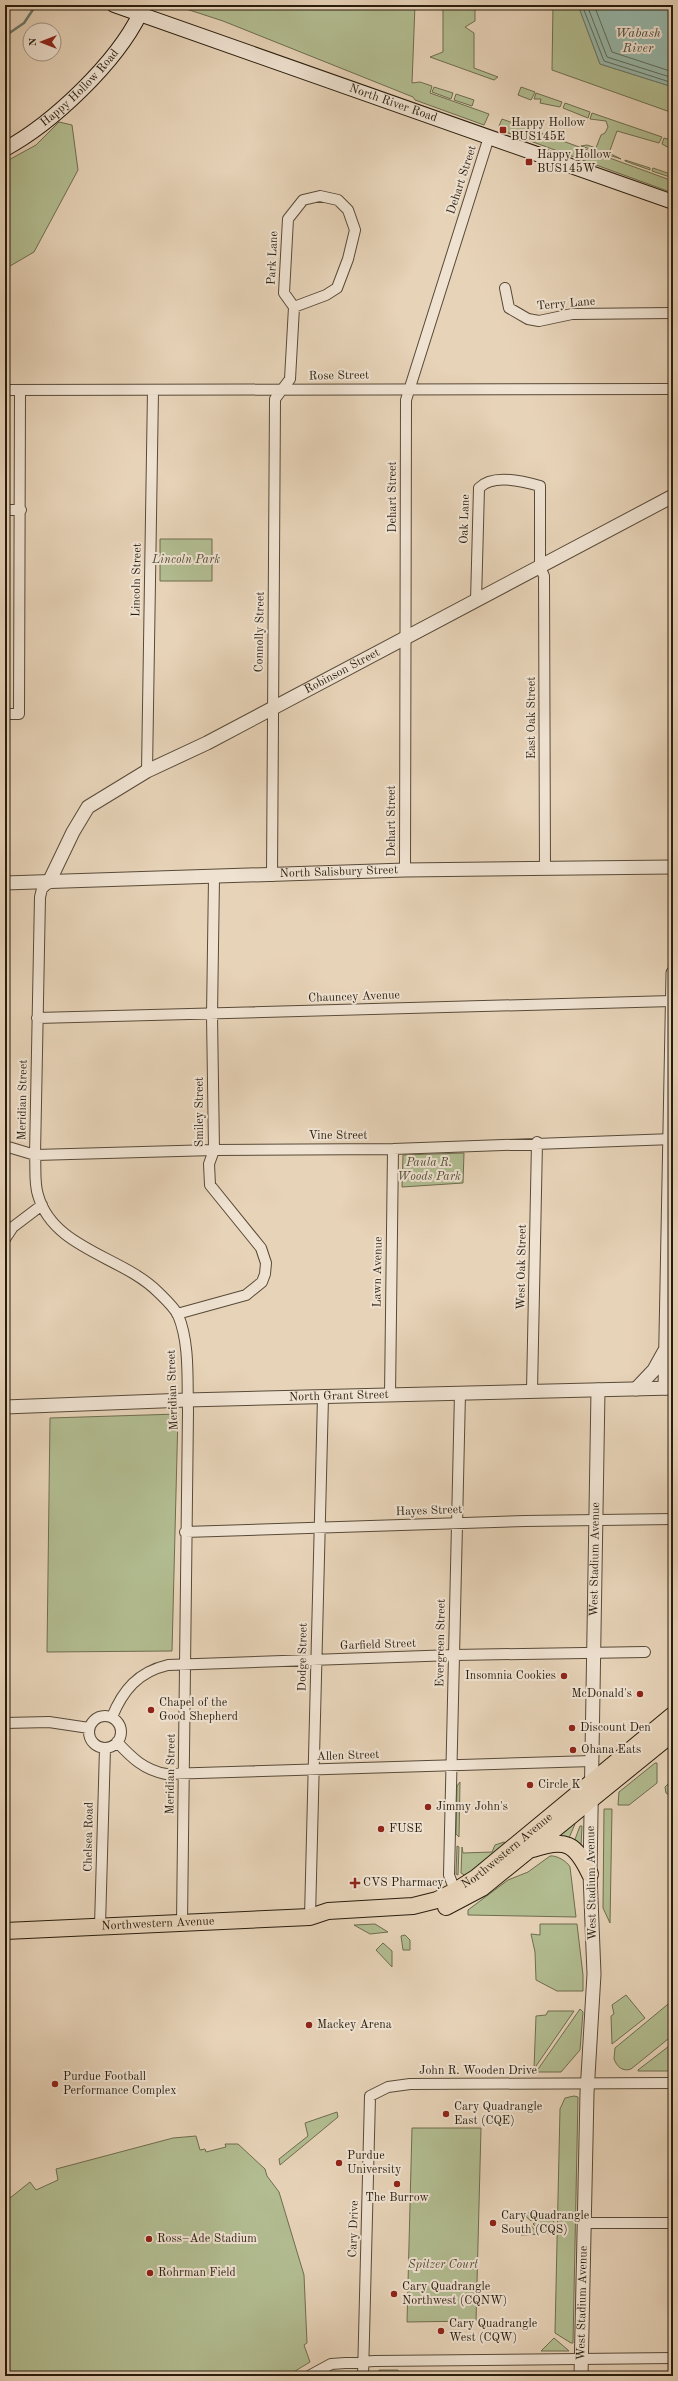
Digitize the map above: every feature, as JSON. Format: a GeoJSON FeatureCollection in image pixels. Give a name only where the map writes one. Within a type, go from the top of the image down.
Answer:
{"type":"FeatureCollection","features":[{"type":"Feature","properties":{"kind":"main road","name":"North River Road"},"geometry":{"type":"LineString","coordinates":[[114,5],[673,202]]}},
{"type":"Feature","properties":{"kind":"main road","name":"Happy Hollow Road"},"geometry":{"type":"LineString","coordinates":[[5,149],[30,135],[73,98],[131,33],[140,14]]}},
{"type":"Feature","properties":{"kind":"main road","name":"Northwestern Avenue"},"geometry":{"type":"LineString","coordinates":[[5,1931],[310,1916],[328,1911],[413,1906],[437,1900],[477,1877],[591,1781],[673,1715]]}},
{"type":"Feature","properties":{"kind":"main road","name":"Northwestern Avenue"},"geometry":{"type":"LineString","coordinates":[[310,1916],[328,1920],[398,1918],[442,1909],[482,1888],[673,1733]]}},
{"type":"Feature","properties":{"kind":"main road"},"geometry":{"type":"LineString","coordinates":[[530,1850],[554,1843],[568,1845],[581,1856],[590,1874]]}},
{"type":"Feature","properties":{"kind":"street","name":"Dehart Street"},"geometry":{"type":"LineString","coordinates":[[405,870],[406,400],[489,137]]}},
{"type":"Feature","properties":{"kind":"street","name":"Park Lane"},"geometry":{"type":"LineString","coordinates":[[320,196],[338,200],[348,210],[355,230],[348,259],[337,288],[326,295],[294,307],[284,293],[288,219],[303,200],[320,196]]}},
{"type":"Feature","properties":{"kind":"street","name":"Terry Lane"},"geometry":{"type":"LineString","coordinates":[[505,288],[509,308],[528,319],[539,321],[572,314],[673,313]]}},
{"type":"Feature","properties":{"kind":"street"},"geometry":{"type":"LineString","coordinates":[[280,390],[290,379],[294,307]]}},
{"type":"Feature","properties":{"kind":"street","name":"Rose Street"},"geometry":{"type":"LineString","coordinates":[[5,390],[280,390],[409,388],[673,389]]}},
{"type":"Feature","properties":{"kind":"street","name":"Lincoln Street"},"geometry":{"type":"LineString","coordinates":[[147,771],[153,390]]}},
{"type":"Feature","properties":{"kind":"street","name":"Connolly Street"},"geometry":{"type":"LineString","coordinates":[[272,876],[275,399],[280,390]]}},
{"type":"Feature","properties":{"kind":"street"},"geometry":{"type":"LineString","coordinates":[[5,714],[19,714],[21,510],[20,391]]}},
{"type":"Feature","properties":{"kind":"street","name":"Oak Lane"},"geometry":{"type":"LineString","coordinates":[[476,601],[477,496],[479,488],[484,483],[498,480],[540,486],[540,567]]}},
{"type":"Feature","properties":{"kind":"street","name":"Robinson Street"},"geometry":{"type":"LineString","coordinates":[[49,882],[73,832],[88,807],[147,771],[272,708],[673,496]]}},
{"type":"Feature","properties":{"kind":"street"},"geometry":{"type":"LineString","coordinates":[[5,510],[21,510]]}},
{"type":"Feature","properties":{"kind":"street","name":"East Oak Street"},"geometry":{"type":"LineString","coordinates":[[540,567],[544,576],[545,869]]}},
{"type":"Feature","properties":{"kind":"street","name":"North Salisbury Street"},"geometry":{"type":"LineString","coordinates":[[5,883],[214,878],[405,870],[673,867]]}},
{"type":"Feature","properties":{"kind":"street","name":"Smiley Street"},"geometry":{"type":"LineString","coordinates":[[177,1314],[246,1295],[262,1282],[265,1274],[266,1263],[261,1248],[210,1185],[209,1164],[214,1150],[212,1015],[214,878]]}},
{"type":"Feature","properties":{"kind":"street","name":"Meridian Street"},"geometry":{"type":"LineString","coordinates":[[49,882],[42,889],[40,897],[35,1156],[37,1194],[48,1217],[60,1231],[71,1239],[118,1263],[148,1282],[177,1314],[184,1342],[187,1400],[182,1923]]}},
{"type":"Feature","properties":{"kind":"street"},"geometry":{"type":"LineString","coordinates":[[669,1388],[666,1348],[672,1140],[673,974]]}},
{"type":"Feature","properties":{"kind":"street","name":"Chauncey Avenue"},"geometry":{"type":"LineString","coordinates":[[37,1018],[212,1015],[672,1000]]}},
{"type":"Feature","properties":{"kind":"street","name":"Vine Street"},"geometry":{"type":"LineString","coordinates":[[5,1146],[35,1156],[214,1150],[393,1148],[537,1142],[672,1140]]}},
{"type":"Feature","properties":{"kind":"street","name":"West Oak Street"},"geometry":{"type":"LineString","coordinates":[[532,1391],[537,1142]]}},
{"type":"Feature","properties":{"kind":"street","name":"Lawn Avenue"},"geometry":{"type":"LineString","coordinates":[[390,1396],[393,1148]]}},
{"type":"Feature","properties":{"kind":"street"},"geometry":{"type":"LineString","coordinates":[[5,1239],[13,1227],[42,1205]]}},
{"type":"Feature","properties":{"kind":"street"},"geometry":{"type":"LineString","coordinates":[[636,1388],[654,1370],[666,1348]]}},
{"type":"Feature","properties":{"kind":"street","name":"North Grant Street"},"geometry":{"type":"LineString","coordinates":[[5,1408],[187,1400],[669,1388]]}},
{"type":"Feature","properties":{"kind":"street","name":"West Stadium Avenue"},"geometry":{"type":"LineString","coordinates":[[581,2376],[584,2223],[594,1974],[590,1874],[592,1652],[598,1390]]}},
{"type":"Feature","properties":{"kind":"street","name":"Evergreen Street"},"geometry":{"type":"LineString","coordinates":[[455,1891],[449,1874],[460,1393]]}},
{"type":"Feature","properties":{"kind":"street","name":"Dodge Street"},"geometry":{"type":"LineString","coordinates":[[310,1916],[323,1397]]}},
{"type":"Feature","properties":{"kind":"street","name":"Hayes Street"},"geometry":{"type":"LineString","coordinates":[[185,1532],[456,1523],[673,1519]]}},
{"type":"Feature","properties":{"kind":"street","name":"Garfield Street"},"geometry":{"type":"LineString","coordinates":[[112,1717],[120,1699],[128,1687],[138,1678],[160,1667],[185,1663],[454,1655],[645,1652]]}},
{"type":"Feature","properties":{"kind":"street"},"geometry":{"type":"LineString","coordinates":[[98,1717],[112,1717],[121,1728],[117,1742],[105,1748],[92,1742],[89,1728],[98,1717]]}},
{"type":"Feature","properties":{"kind":"street"},"geometry":{"type":"LineString","coordinates":[[5,1723],[49,1722],[89,1728]]}},
{"type":"Feature","properties":{"kind":"street","name":"Allen Street"},"geometry":{"type":"LineString","coordinates":[[117,1742],[135,1761],[151,1771],[184,1774],[592,1761]]}},
{"type":"Feature","properties":{"kind":"street","name":"Chelsea Road"},"geometry":{"type":"LineString","coordinates":[[100,1926],[105,1748]]}},
{"type":"Feature","properties":{"kind":"street","name":"John R. Wooden Drive"},"geometry":{"type":"LineString","coordinates":[[370,2096],[388,2087],[410,2084],[673,2083]]}},
{"type":"Feature","properties":{"kind":"street","name":"Cary Drive"},"geometry":{"type":"LineString","coordinates":[[363,2376],[370,2096]]}},
{"type":"Feature","properties":{"kind":"street"},"geometry":{"type":"LineString","coordinates":[[584,2223],[673,2223]]}},
{"type":"Feature","properties":{"kind":"street"},"geometry":{"type":"LineString","coordinates":[[309,2376],[331,2364],[363,2362],[673,2358]]}},
{"type":"Feature","properties":{"kind":"green space"},"geometry":{"type":"Polygon","coordinates":[[[174,5],[415,5],[412,83],[420,82],[432,86],[430,93],[489,114],[484,125],[415,100],[413,97],[223,21],[174,5]]]}},
{"type":"Feature","properties":{"kind":"green space"},"geometry":{"type":"Polygon","coordinates":[[[443,5],[475,5],[475,21],[465,27],[474,33],[474,68],[498,77],[494,80],[430,57],[443,52],[443,5]]]}},
{"type":"Feature","properties":{"kind":"green space"},"geometry":{"type":"Polygon","coordinates":[[[553,5],[578,5],[600,64],[673,87],[673,113],[552,70],[553,5]]]}},
{"type":"Feature","properties":{"kind":"green space"},"geometry":{"type":"Polygon","coordinates":[[[434,87],[453,93],[451,99],[432,92],[434,87]]]}},
{"type":"Feature","properties":{"kind":"green space"},"geometry":{"type":"Polygon","coordinates":[[[521,87],[535,92],[531,100],[518,95],[521,87]]]}},
{"type":"Feature","properties":{"kind":"green space"},"geometry":{"type":"Polygon","coordinates":[[[536,93],[562,102],[560,107],[540,103],[541,99],[534,99],[536,93]]]}},
{"type":"Feature","properties":{"kind":"green space"},"geometry":{"type":"Polygon","coordinates":[[[456,94],[474,100],[472,106],[454,100],[456,94]]]}},
{"type":"Feature","properties":{"kind":"green space"},"geometry":{"type":"Polygon","coordinates":[[[565,103],[590,112],[588,118],[563,108],[565,103]]]}},
{"type":"Feature","properties":{"kind":"green space"},"geometry":{"type":"Polygon","coordinates":[[[592,113],[662,137],[659,143],[617,131],[609,153],[621,159],[581,146],[587,145],[596,148],[601,135],[605,133],[608,127],[606,121],[590,119],[592,113]]]}},
{"type":"Feature","properties":{"kind":"green space"},"geometry":{"type":"Polygon","coordinates":[[[502,119],[673,181],[673,193],[500,130],[499,126],[502,119]]]}},
{"type":"Feature","properties":{"kind":"green space"},"geometry":{"type":"Polygon","coordinates":[[[59,122],[72,125],[78,170],[34,252],[5,269],[5,162],[36,145],[59,122]]]}},
{"type":"Feature","properties":{"kind":"green space"},"geometry":{"type":"Polygon","coordinates":[[[664,138],[673,141],[673,150],[662,144],[664,138]]]}},
{"type":"Feature","properties":{"kind":"green space"},"geometry":{"type":"Polygon","coordinates":[[[625,161],[650,168],[650,170],[625,161]]]}},
{"type":"Feature","properties":{"kind":"green space"},"geometry":{"type":"Polygon","coordinates":[[[653,168],[673,175],[673,178],[652,171],[653,168]]]}},
{"type":"Feature","properties":{"kind":"green space","name":"Lincoln Park"},"geometry":{"type":"Polygon","coordinates":[[[160,539],[212,539],[212,581],[160,581],[160,539]]]}},
{"type":"Feature","properties":{"kind":"green space","name":"Paula R. Woods Park"},"geometry":{"type":"Polygon","coordinates":[[[464,1153],[463,1183],[402,1187],[403,1155],[464,1153]]]}},
{"type":"Feature","properties":{"kind":"green space"},"geometry":{"type":"Polygon","coordinates":[[[178,1414],[172,1651],[47,1652],[50,1418],[178,1414]]]}},
{"type":"Feature","properties":{"kind":"green space"},"geometry":{"type":"Polygon","coordinates":[[[655,1763],[657,1763],[657,1783],[629,1805],[618,1805],[619,1792],[655,1763]]]}},
{"type":"Feature","properties":{"kind":"green space"},"geometry":{"type":"Polygon","coordinates":[[[673,1779],[673,1798],[666,1793],[665,1787],[673,1779]]]}},
{"type":"Feature","properties":{"kind":"green space"},"geometry":{"type":"Polygon","coordinates":[[[460,1782],[459,1837],[456,1834],[457,1786],[460,1782]]]}},
{"type":"Feature","properties":{"kind":"green space"},"geometry":{"type":"Polygon","coordinates":[[[604,1809],[612,1809],[610,1923],[603,1908],[604,1809]]]}},
{"type":"Feature","properties":{"kind":"green space"},"geometry":{"type":"Polygon","coordinates":[[[575,1824],[569,1838],[560,1837],[559,1835],[575,1824]]]}},
{"type":"Feature","properties":{"kind":"green space"},"geometry":{"type":"Polygon","coordinates":[[[580,1826],[582,1826],[581,1847],[574,1842],[580,1826]]]}},
{"type":"Feature","properties":{"kind":"green space"},"geometry":{"type":"Polygon","coordinates":[[[504,1842],[506,1843],[466,1876],[461,1873],[462,1847],[463,1853],[492,1852],[495,1845],[504,1842]]]}},
{"type":"Feature","properties":{"kind":"green space"},"geometry":{"type":"Polygon","coordinates":[[[457,1846],[459,1847],[458,1875],[456,1874],[457,1846]]]}},
{"type":"Feature","properties":{"kind":"green space"},"geometry":{"type":"Polygon","coordinates":[[[550,1856],[555,1856],[561,1859],[570,1867],[576,1917],[468,1915],[468,1910],[508,1880],[528,1872],[550,1856]]]}},
{"type":"Feature","properties":{"kind":"green space"},"geometry":{"type":"Polygon","coordinates":[[[375,1924],[388,1932],[370,1934],[354,1925],[375,1924]]]}},
{"type":"Feature","properties":{"kind":"green space"},"geometry":{"type":"Polygon","coordinates":[[[540,1924],[577,1924],[583,1975],[583,1991],[557,1991],[536,1980],[535,1952],[531,1934],[540,1935],[540,1924]]]}},
{"type":"Feature","properties":{"kind":"green space"},"geometry":{"type":"Polygon","coordinates":[[[405,1935],[410,1940],[410,1950],[403,1950],[401,1936],[405,1935]]]}},
{"type":"Feature","properties":{"kind":"green space"},"geometry":{"type":"Polygon","coordinates":[[[383,1943],[392,1951],[392,1967],[376,1950],[383,1943]]]}},
{"type":"Feature","properties":{"kind":"green space"},"geometry":{"type":"Polygon","coordinates":[[[626,1995],[645,2018],[612,2044],[611,2016],[614,2014],[612,2005],[626,1995]]]}},
{"type":"Feature","properties":{"kind":"green space"},"geometry":{"type":"Polygon","coordinates":[[[673,2000],[673,2035],[631,2069],[625,2070],[621,2068],[614,2059],[615,2048],[673,2000]]]}},
{"type":"Feature","properties":{"kind":"green space"},"geometry":{"type":"Polygon","coordinates":[[[580,2009],[583,2012],[580,2050],[561,2072],[536,2072],[580,2009]]]}},
{"type":"Feature","properties":{"kind":"green space"},"geometry":{"type":"Polygon","coordinates":[[[548,2011],[574,2011],[534,2069],[536,2016],[546,2015],[548,2011]]]}},
{"type":"Feature","properties":{"kind":"green space"},"geometry":{"type":"Polygon","coordinates":[[[673,2043],[673,2071],[638,2071],[638,2070],[673,2043]]]}},
{"type":"Feature","properties":{"kind":"green space"},"geometry":{"type":"Polygon","coordinates":[[[574,2096],[578,2097],[573,2343],[571,2343],[555,2333],[560,2109],[565,2098],[574,2096]]]}},
{"type":"Feature","properties":{"kind":"green space"},"geometry":{"type":"Polygon","coordinates":[[[337,2112],[338,2117],[280,2165],[279,2159],[308,2136],[305,2123],[337,2112]]]}},
{"type":"Feature","properties":{"kind":"green space","name":"Spitzer Court"},"geometry":{"type":"Polygon","coordinates":[[[412,2128],[481,2128],[476,2321],[407,2322],[412,2128]]]}},
{"type":"Feature","properties":{"kind":"green space","name":"Ross–Ade Stadium"},"geometry":{"type":"Polygon","coordinates":[[[196,2136],[200,2150],[205,2149],[206,2152],[226,2147],[225,2144],[238,2144],[265,2169],[267,2176],[279,2192],[304,2275],[307,2343],[304,2345],[310,2362],[287,2376],[5,2376],[5,2202],[30,2182],[36,2190],[58,2180],[56,2169],[173,2138],[196,2136]]]}},
{"type":"Feature","properties":{"kind":"green space"},"geometry":{"type":"Polygon","coordinates":[[[522,2213],[541,2213],[531,2221],[522,2213]]]}},
{"type":"Feature","properties":{"kind":"green space"},"geometry":{"type":"Polygon","coordinates":[[[543,2215],[554,2215],[553,2233],[543,2233],[533,2224],[543,2215]]]}},
{"type":"Feature","properties":{"kind":"green space"},"geometry":{"type":"Polygon","coordinates":[[[531,2226],[540,2234],[521,2235],[531,2226]]]}},
{"type":"Feature","properties":{"kind":"green space"},"geometry":{"type":"Polygon","coordinates":[[[554,2338],[568,2350],[569,2351],[541,2351],[554,2338]]]}},
{"type":"Feature","properties":{"kind":"green space"},"geometry":{"type":"Polygon","coordinates":[[[379,2370],[398,2370],[400,2376],[378,2376],[379,2370]]]}},
{"type":"Feature","properties":{"kind":"water","name":"Wabash River"},"geometry":{"type":"Polygon","coordinates":[[[578,5],[673,5],[673,87],[600,64],[578,5]]]}},
{"type":"Feature","properties":{"kind":"waterway"},"geometry":{"type":"LineString","coordinates":[[5,36],[24,23],[36,5]]}},
{"type":"Feature","properties":{"kind":"place","name":"Happy Hollow BUS145E"},"geometry":{"type":"Point","coordinates":[503,130]}},
{"type":"Feature","properties":{"kind":"place","name":"Happy Hollow BUS145W"},"geometry":{"type":"Point","coordinates":[529,162]}},
{"type":"Feature","properties":{"kind":"place","name":"Insomnia Cookies"},"geometry":{"type":"Point","coordinates":[564,1676]}},
{"type":"Feature","properties":{"kind":"place","name":"McDonald's"},"geometry":{"type":"Point","coordinates":[640,1694]}},
{"type":"Feature","properties":{"kind":"place","name":"Chapel of the Good Shepherd"},"geometry":{"type":"Point","coordinates":[151,1710]}},
{"type":"Feature","properties":{"kind":"place","name":"Discount Den"},"geometry":{"type":"Point","coordinates":[572,1728]}},
{"type":"Feature","properties":{"kind":"place","name":"Ohana Eats"},"geometry":{"type":"Point","coordinates":[573,1750]}},
{"type":"Feature","properties":{"kind":"place","name":"Circle K"},"geometry":{"type":"Point","coordinates":[530,1785]}},
{"type":"Feature","properties":{"kind":"place","name":"Jimmy John's"},"geometry":{"type":"Point","coordinates":[428,1807]}},
{"type":"Feature","properties":{"kind":"place","name":"FUSE"},"geometry":{"type":"Point","coordinates":[381,1829]}},
{"type":"Feature","properties":{"kind":"place","name":"CVS Pharmacy"},"geometry":{"type":"Point","coordinates":[355,1883]}},
{"type":"Feature","properties":{"kind":"place","name":"Mackey Arena"},"geometry":{"type":"Point","coordinates":[309,2025]}},
{"type":"Feature","properties":{"kind":"place","name":"Purdue Football Performance Complex"},"geometry":{"type":"Point","coordinates":[55,2084]}},
{"type":"Feature","properties":{"kind":"place","name":"Cary Quadrangle East (CQE)"},"geometry":{"type":"Point","coordinates":[446,2114]}},
{"type":"Feature","properties":{"kind":"place","name":"Purdue University"},"geometry":{"type":"Point","coordinates":[339,2163]}},
{"type":"Feature","properties":{"kind":"place","name":"The Burrow"},"geometry":{"type":"Point","coordinates":[397,2184]}},
{"type":"Feature","properties":{"kind":"place","name":"Cary Quadrangle South (CQS)"},"geometry":{"type":"Point","coordinates":[493,2223]}},
{"type":"Feature","properties":{"kind":"place","name":"Ross–Ade Stadium"},"geometry":{"type":"Point","coordinates":[149,2239]}},
{"type":"Feature","properties":{"kind":"place","name":"Rohrman Field"},"geometry":{"type":"Point","coordinates":[150,2273]}},
{"type":"Feature","properties":{"kind":"place","name":"Cary Quadrangle Northwest (CQNW)"},"geometry":{"type":"Point","coordinates":[394,2294]}},
{"type":"Feature","properties":{"kind":"place","name":"Cary Quadrangle West (CQW)"},"geometry":{"type":"Point","coordinates":[441,2331]}}]}
